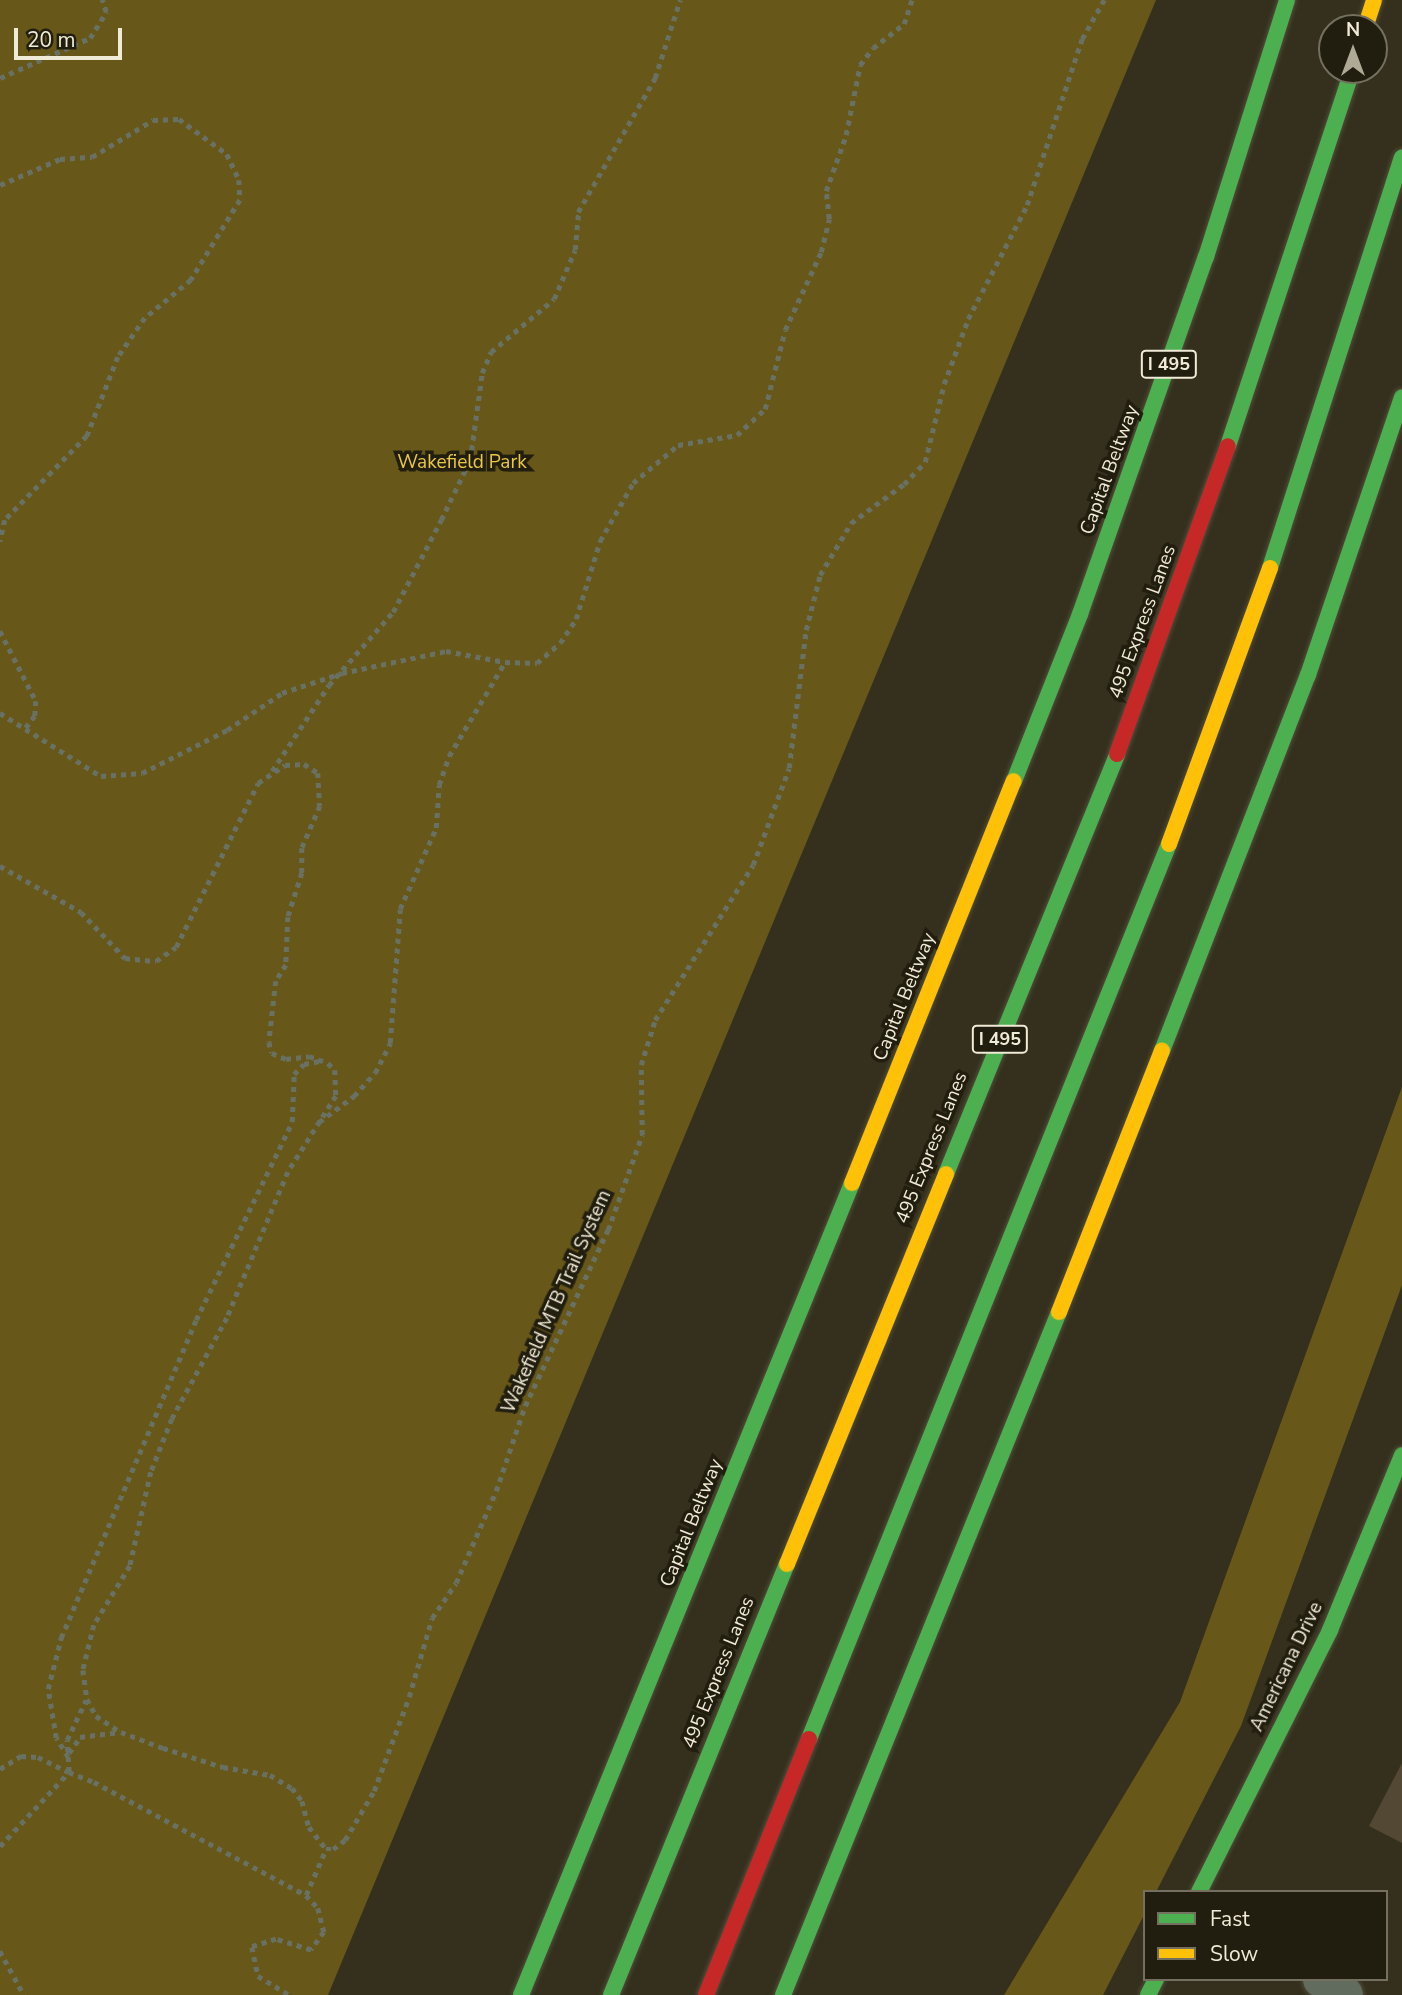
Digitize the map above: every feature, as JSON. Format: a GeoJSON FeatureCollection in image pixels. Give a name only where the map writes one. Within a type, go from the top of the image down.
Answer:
{"type":"FeatureCollection","features":[{"type":"Feature","properties":{"kind":"main road","name":"Capital Beltway"},"geometry":{"type":"LineString","coordinates":[[521,1995],[968,899],[1103,552],[1225,200],[1287,0]]}},
{"type":"Feature","properties":{"kind":"main road"},"geometry":{"type":"LineString","coordinates":[[1225,200],[1260,27]]}},
{"type":"Feature","properties":{"kind":"main road","name":"495 Express Lanes"},"geometry":{"type":"LineString","coordinates":[[611,1995],[1117,754],[1227,450],[1347,84]]}},
{"type":"Feature","properties":{"kind":"main road"},"geometry":{"type":"LineString","coordinates":[[706,1995],[1143,915],[1265,588],[1402,158]]}},
{"type":"Feature","properties":{"kind":"main road"},"geometry":{"type":"LineString","coordinates":[[1308,674],[1402,398]]}},
{"type":"Feature","properties":{"kind":"main road"},"geometry":{"type":"LineString","coordinates":[[783,1995],[1114,1176],[1308,674],[1402,442]]}},
{"type":"Feature","properties":{"kind":"main road","name":"Americana Drive"},"geometry":{"type":"LineString","coordinates":[[1200,1890],[1330,1630],[1402,1455]]}},
{"type":"Feature","properties":{"kind":"street"},"geometry":{"type":"LineString","coordinates":[[1325,1981],[1344,1995]]}},
{"type":"Feature","properties":{"kind":"path"},"geometry":{"type":"LineString","coordinates":[[0,78],[90,38],[106,12],[102,0]]}},
{"type":"Feature","properties":{"kind":"path"},"geometry":{"type":"LineString","coordinates":[[271,772],[329,685],[393,612],[470,460],[482,373],[491,352],[554,299],[575,250],[578,212],[655,78],[680,0]]}},
{"type":"Feature","properties":{"kind":"path"},"geometry":{"type":"LineString","coordinates":[[0,713],[101,776],[142,772],[226,730],[282,693],[342,673],[446,651],[505,662],[537,663],[560,643],[576,619],[600,541],[634,483],[678,445],[737,435],[765,409],[785,330],[821,252],[829,219],[827,191],[846,135],[860,65],[873,48],[904,24],[912,0]]}},
{"type":"Feature","properties":{"kind":"path","name":"Wakefield MTB Trail System"},"geometry":{"type":"LineString","coordinates":[[306,1895],[326,1849],[345,1840],[374,1791],[409,1698],[432,1618],[456,1583],[496,1491],[525,1406],[608,1230],[642,1135],[641,1065],[655,1020],[753,865],[789,768],[806,630],[820,575],[851,523],[904,484],[925,462],[944,384],[968,319],[1027,205],[1082,39],[1104,0]]}},
{"type":"Feature","properties":{"kind":"path"},"geometry":{"type":"LineString","coordinates":[[0,185],[60,159],[92,157],[153,120],[179,119],[226,154],[239,180],[240,200],[191,280],[145,318],[118,357],[87,436],[5,520],[0,541]]}},
{"type":"Feature","properties":{"kind":"path"},"geometry":{"type":"LineString","coordinates":[[0,631],[36,701],[35,716],[26,728]]}},
{"type":"Feature","properties":{"kind":"path"},"geometry":{"type":"LineString","coordinates":[[314,1125],[354,1096],[375,1073],[390,1043],[400,909],[436,828],[439,785],[449,756],[505,662]]}},
{"type":"Feature","properties":{"kind":"path"},"geometry":{"type":"LineString","coordinates":[[0,866],[81,912],[125,958],[156,961],[176,947],[242,810],[258,783],[285,765],[304,764],[318,773],[320,806],[302,848],[302,873],[289,917],[286,965],[276,981],[269,1042],[272,1053],[286,1059],[309,1056],[321,1060],[335,1070],[336,1096],[314,1125],[288,1172],[226,1318],[172,1419],[151,1472],[130,1566],[94,1625],[83,1670],[87,1699],[96,1716],[121,1732],[223,1767],[270,1775],[297,1794],[309,1828],[326,1849]]}},
{"type":"Feature","properties":{"kind":"path"},"geometry":{"type":"LineString","coordinates":[[68,1757],[56,1738],[48,1689],[61,1637],[180,1356],[292,1122],[294,1074],[304,1064],[321,1060]]}},
{"type":"Feature","properties":{"kind":"path"},"geometry":{"type":"LineString","coordinates":[[0,1846],[69,1772],[70,1728],[87,1699]]}},
{"type":"Feature","properties":{"kind":"path"},"geometry":{"type":"LineString","coordinates":[[68,1757],[80,1737],[121,1732]]}},
{"type":"Feature","properties":{"kind":"path"},"geometry":{"type":"LineString","coordinates":[[0,1769],[21,1756],[38,1757],[306,1895],[322,1921],[320,1943],[311,1950],[276,1939],[252,1947],[258,1976],[290,1995]]}},
{"type":"Feature","properties":{"kind":"path"},"geometry":{"type":"LineString","coordinates":[[0,1951],[24,1995]]}},
{"type":"Feature","properties":{"kind":"green space","name":"Wakefield Park"},"geometry":{"type":"Polygon","coordinates":[[[0,0],[1156,0],[328,1995],[0,1995],[0,0]]]}},
{"type":"Feature","properties":{"kind":"green space"},"geometry":{"type":"Polygon","coordinates":[[[1402,1087],[1402,1285],[1241,1726],[1157,1890],[1143,1890],[1143,1917],[1103,1995],[1004,1995],[1180,1702],[1402,1087]]]}},
{"type":"Feature","properties":{"kind":"building"},"geometry":{"type":"Polygon","coordinates":[[[1402,1763],[1402,1843],[1369,1826],[1402,1763]]]}},
{"type":"Feature","properties":{"kind":"traffic: fast"},"geometry":{"type":"LineString","coordinates":[[1014,781],[1080,614],[1206,257],[1287,0]]}},
{"type":"Feature","properties":{"kind":"traffic: fast"},"geometry":{"type":"LineString","coordinates":[[1228,446],[1347,84]]}},
{"type":"Feature","properties":{"kind":"traffic: fast"},"geometry":{"type":"LineString","coordinates":[[1270,568],[1402,158]]}},
{"type":"Feature","properties":{"kind":"traffic: fast"},"geometry":{"type":"LineString","coordinates":[[1162,1051],[1308,675],[1402,398]]}},
{"type":"Feature","properties":{"kind":"traffic: fast"},"geometry":{"type":"LineString","coordinates":[[946,1174],[1117,754]]}},
{"type":"Feature","properties":{"kind":"traffic: fast"},"geometry":{"type":"LineString","coordinates":[[809,1739],[1169,844]]}},
{"type":"Feature","properties":{"kind":"traffic: fast"},"geometry":{"type":"LineString","coordinates":[[521,1995],[852,1183]]}},
{"type":"Feature","properties":{"kind":"traffic: fast"},"geometry":{"type":"LineString","coordinates":[[783,1995],[1059,1312]]}},
{"type":"Feature","properties":{"kind":"traffic: fast"},"geometry":{"type":"LineString","coordinates":[[1200,1890],[1330,1630],[1402,1455]]}},
{"type":"Feature","properties":{"kind":"traffic: fast"},"geometry":{"type":"LineString","coordinates":[[611,1995],[787,1564]]}},
{"type":"Feature","properties":{"kind":"traffic: fast"},"geometry":{"type":"LineString","coordinates":[[1148,1995],[1155,1981]]}},
{"type":"Feature","properties":{"kind":"traffic: slow"},"geometry":{"type":"LineString","coordinates":[[1370,14],[1374,0]]}},
{"type":"Feature","properties":{"kind":"traffic: slow"},"geometry":{"type":"LineString","coordinates":[[1169,844],[1270,568]]}},
{"type":"Feature","properties":{"kind":"traffic: slow"},"geometry":{"type":"LineString","coordinates":[[852,1183],[1014,781]]}},
{"type":"Feature","properties":{"kind":"traffic: slow"},"geometry":{"type":"LineString","coordinates":[[1059,1312],[1162,1051]]}},
{"type":"Feature","properties":{"kind":"traffic: slow"},"geometry":{"type":"LineString","coordinates":[[787,1564],[946,1174]]}},
{"type":"Feature","properties":{"kind":"traffic: jam"},"geometry":{"type":"LineString","coordinates":[[1117,754],[1228,446]]}},
{"type":"Feature","properties":{"kind":"traffic: jam"},"geometry":{"type":"LineString","coordinates":[[706,1995],[809,1739]]}}]}
